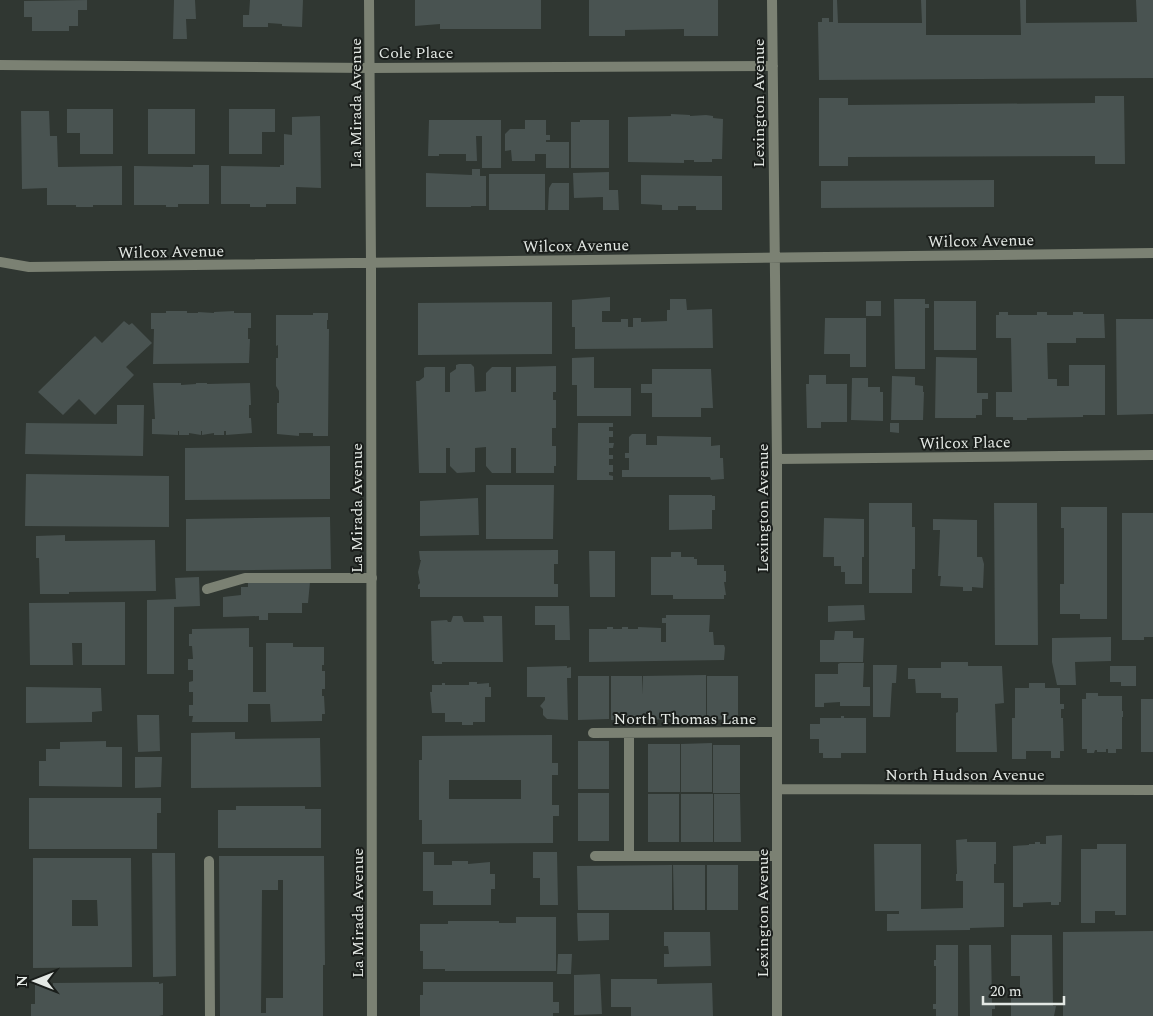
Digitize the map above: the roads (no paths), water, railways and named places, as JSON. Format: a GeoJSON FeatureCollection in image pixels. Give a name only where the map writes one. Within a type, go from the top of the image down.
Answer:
{"type":"FeatureCollection","features":[{"type":"Feature","properties":{"kind":"street","name":"La Mirada Avenue"},"geometry":{"type":"LineString","coordinates":[[369,0],[372,1016]]}},
{"type":"Feature","properties":{"kind":"street","name":"Lexington Avenue"},"geometry":{"type":"LineString","coordinates":[[772,0],[777,459],[777,1016]]}},
{"type":"Feature","properties":{"kind":"street","name":"Cole Place"},"geometry":{"type":"LineString","coordinates":[[0,65],[369,68],[773,66]]}},
{"type":"Feature","properties":{"kind":"street","name":"Wilcox Avenue"},"geometry":{"type":"LineString","coordinates":[[0,262],[29,267],[1153,253]]}},
{"type":"Feature","properties":{"kind":"street","name":"Wilcox Place"},"geometry":{"type":"LineString","coordinates":[[777,459],[1153,455]]}},
{"type":"Feature","properties":{"kind":"street"},"geometry":{"type":"LineString","coordinates":[[207,589],[244,578],[372,578]]}},
{"type":"Feature","properties":{"kind":"street","name":"North Thomas Lane"},"geometry":{"type":"LineString","coordinates":[[593,733],[777,732]]}},
{"type":"Feature","properties":{"kind":"street"},"geometry":{"type":"LineString","coordinates":[[629,733],[629,856]]}},
{"type":"Feature","properties":{"kind":"street","name":"North Hudson Avenue"},"geometry":{"type":"LineString","coordinates":[[777,789],[1153,790]]}},
{"type":"Feature","properties":{"kind":"street"},"geometry":{"type":"LineString","coordinates":[[595,856],[777,856]]}},
{"type":"Feature","properties":{"kind":"street"},"geometry":{"type":"LineString","coordinates":[[209,861],[210,1016]]}}]}
